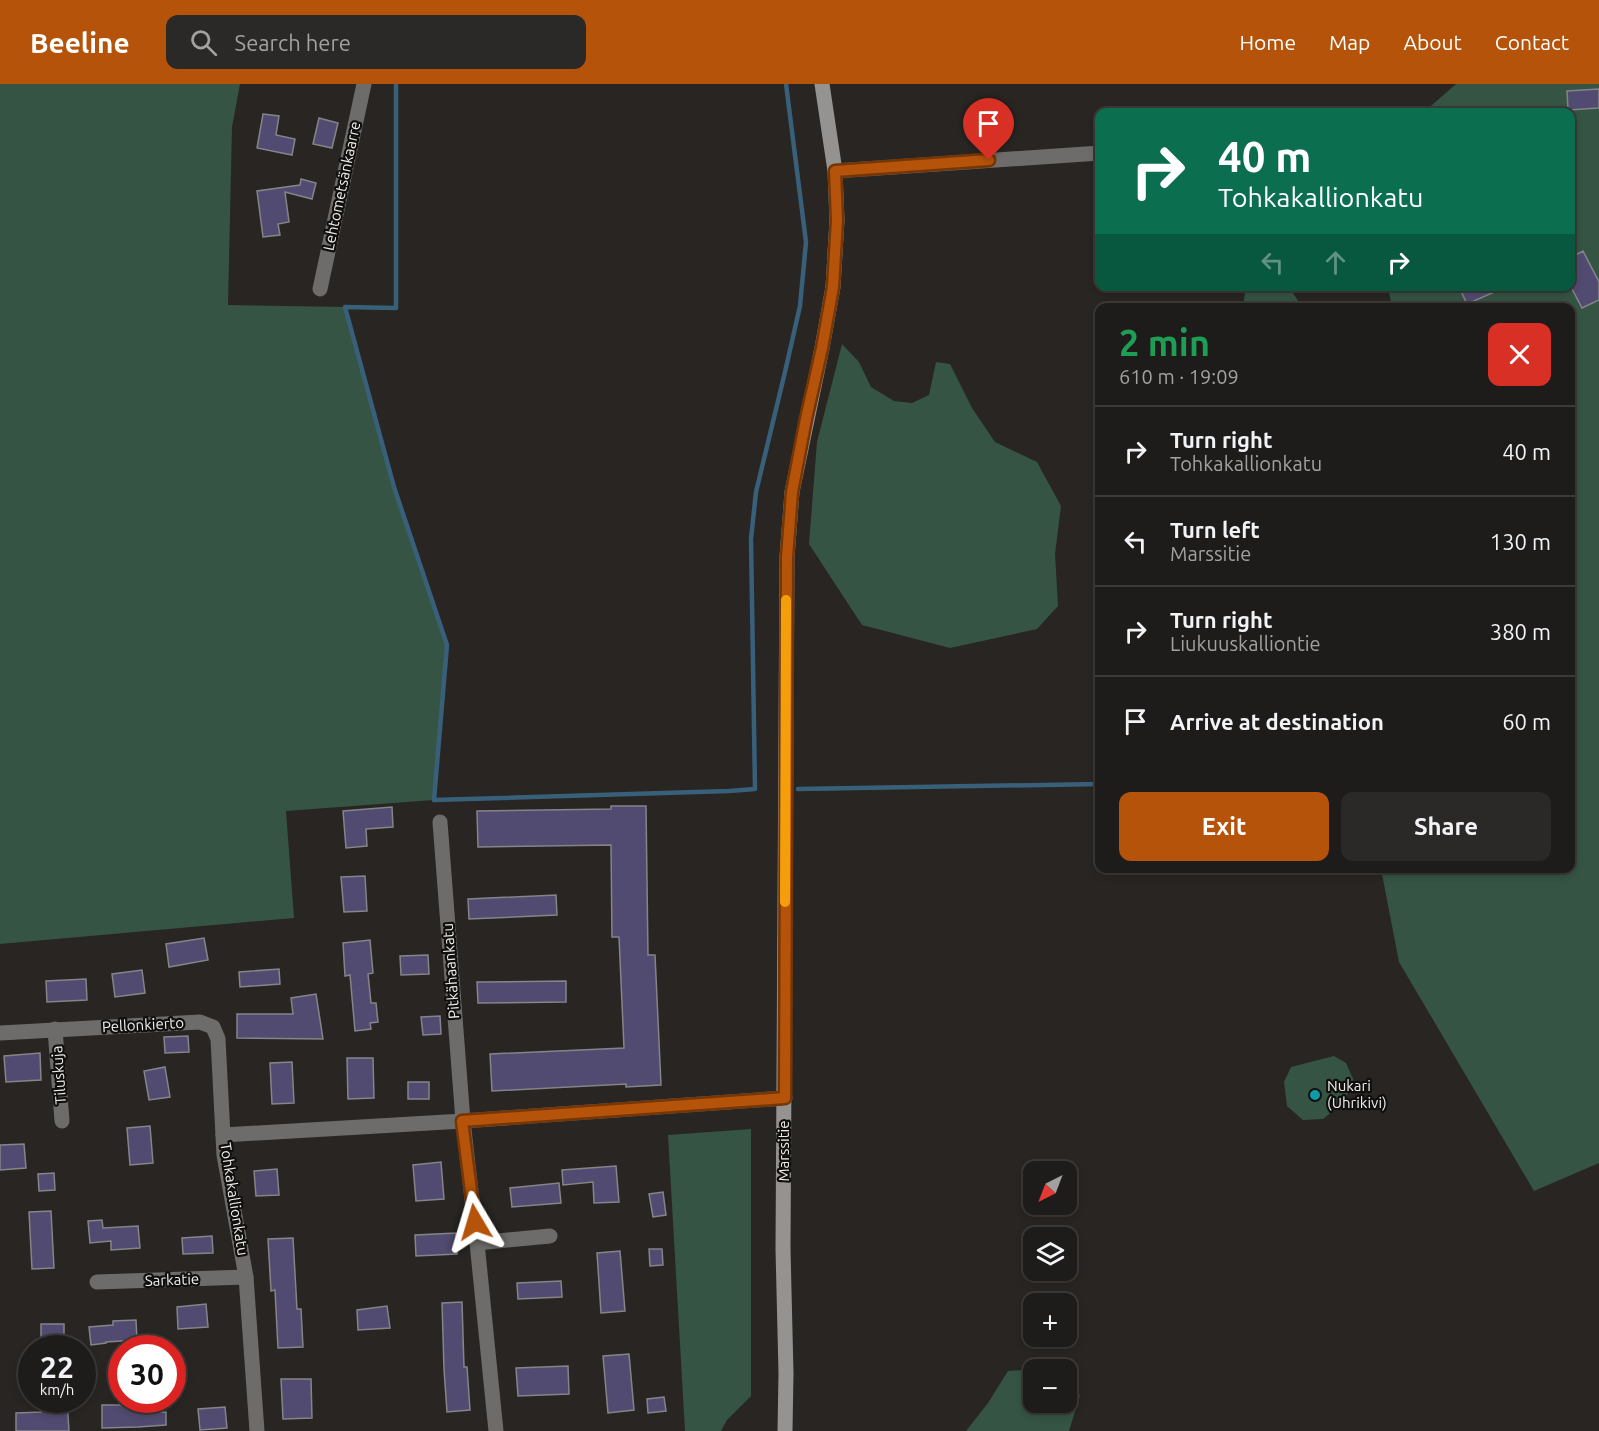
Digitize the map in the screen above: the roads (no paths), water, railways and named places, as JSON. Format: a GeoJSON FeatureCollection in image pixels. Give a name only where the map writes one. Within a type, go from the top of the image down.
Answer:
{"type":"FeatureCollection","features":[{"type":"Feature","properties":{"kind":"main road","name":"Marssitie"},"geometry":{"type":"LineString","coordinates":[[785,1431],[783,1250],[787,557],[792,492],[833,287],[837,220],[835,171],[822,84]]}},
{"type":"Feature","properties":{"kind":"street","name":"Lehtometsänkaarre"},"geometry":{"type":"LineString","coordinates":[[320,289],[364,84]]}},
{"type":"Feature","properties":{"kind":"street"},"geometry":{"type":"LineString","coordinates":[[835,171],[1095,153]]}},
{"type":"Feature","properties":{"kind":"street","name":"Pitkähaankatu"},"geometry":{"type":"LineString","coordinates":[[440,822],[462,1121]]}},
{"type":"Feature","properties":{"kind":"street","name":"Pellonkierto"},"geometry":{"type":"LineString","coordinates":[[0,1033],[200,1022],[213,1028],[218,1039],[224,1135]]}},
{"type":"Feature","properties":{"kind":"street","name":"Tiluskuja"},"geometry":{"type":"LineString","coordinates":[[55,1029],[62,1121]]}},
{"type":"Feature","properties":{"kind":"street","name":"Tohkakallionkatu"},"geometry":{"type":"LineString","coordinates":[[257,1431],[246,1277],[227,1173],[224,1135],[785,1098]]}},
{"type":"Feature","properties":{"kind":"street"},"geometry":{"type":"LineString","coordinates":[[462,1121],[496,1431]]}},
{"type":"Feature","properties":{"kind":"street"},"geometry":{"type":"LineString","coordinates":[[477,1243],[550,1236]]}},
{"type":"Feature","properties":{"kind":"street","name":"Sarkatie"},"geometry":{"type":"LineString","coordinates":[[97,1282],[246,1277]]}},
{"type":"Feature","properties":{"kind":"waterway"},"geometry":{"type":"LineString","coordinates":[[396,84],[396,308],[345,307],[394,487],[447,645],[434,800],[755,789],[751,539],[756,492],[800,306],[806,242],[786,84]]}},
{"type":"Feature","properties":{"kind":"waterway"},"geometry":{"type":"LineString","coordinates":[[798,789],[1095,784]]}},
{"type":"Feature","properties":{"kind":"place","name":"Nukari (Uhrikivi)"},"geometry":{"type":"Point","coordinates":[1315,1095]}}]}
